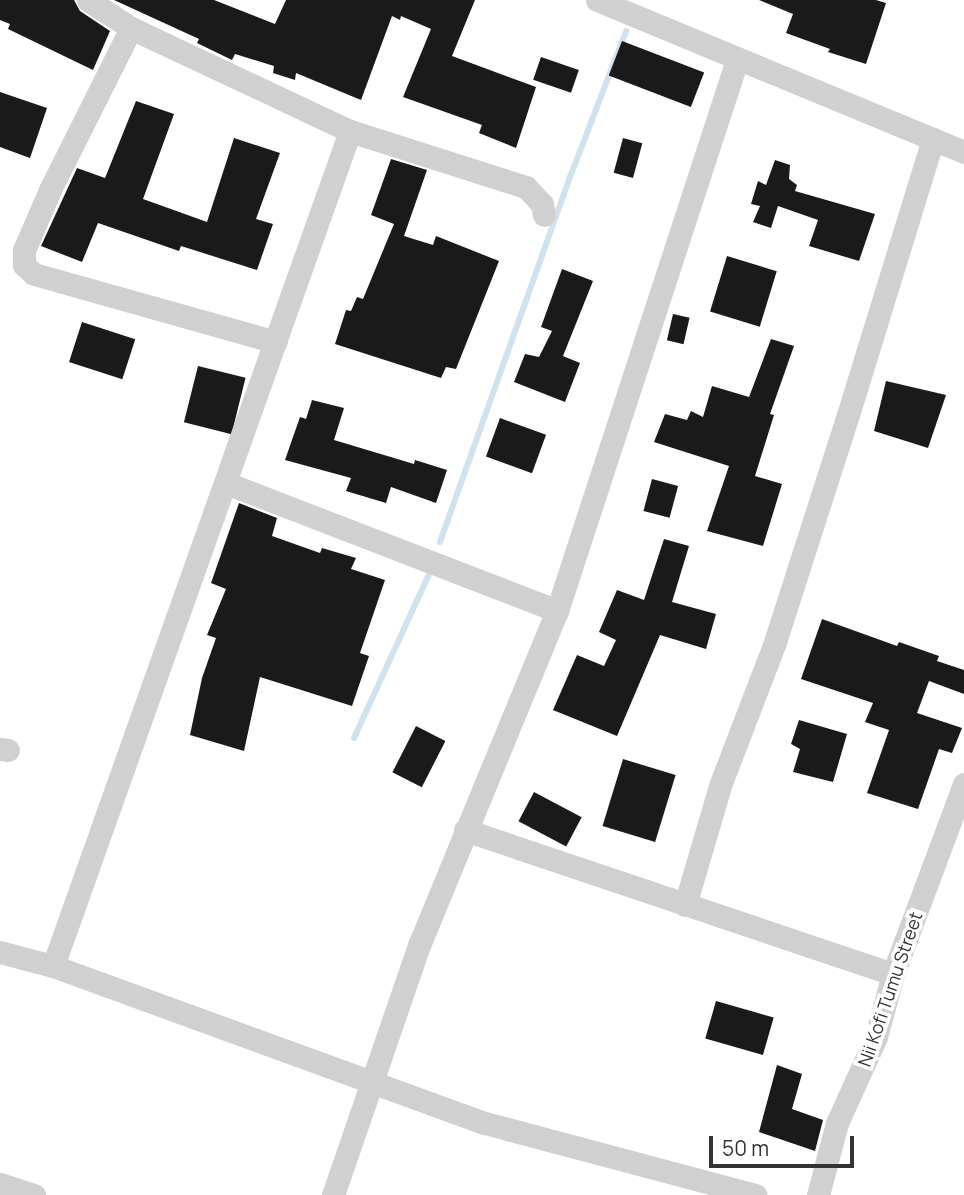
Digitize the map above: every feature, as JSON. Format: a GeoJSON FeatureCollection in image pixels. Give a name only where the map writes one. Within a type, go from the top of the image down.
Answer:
{"type":"FeatureCollection","features":[{"type":"Feature","properties":{"kind":"street"},"geometry":{"type":"LineString","coordinates":[[88,0],[131,27],[350,131],[526,187],[542,204],[544,215]]}},
{"type":"Feature","properties":{"kind":"street"},"geometry":{"type":"LineString","coordinates":[[597,0],[737,61],[964,152]]}},
{"type":"Feature","properties":{"kind":"street"},"geometry":{"type":"LineString","coordinates":[[131,27],[50,190],[24,250],[24,265],[34,274],[276,342]]}},
{"type":"Feature","properties":{"kind":"street"},"geometry":{"type":"LineString","coordinates":[[333,1195],[420,943],[557,611],[737,61]]}},
{"type":"Feature","properties":{"kind":"street"},"geometry":{"type":"LineString","coordinates":[[52,966],[350,131]]}},
{"type":"Feature","properties":{"kind":"street"},"geometry":{"type":"LineString","coordinates":[[685,905],[721,783],[775,642],[933,139]]}},
{"type":"Feature","properties":{"kind":"street"},"geometry":{"type":"LineString","coordinates":[[226,483],[557,611]]}},
{"type":"Feature","properties":{"kind":"street","name":"Nii Kofi Tumu Street"},"geometry":{"type":"LineString","coordinates":[[818,1195],[837,1123],[876,1037],[893,974],[964,784]]}},
{"type":"Feature","properties":{"kind":"street"},"geometry":{"type":"LineString","coordinates":[[465,830],[893,974]]}},
{"type":"Feature","properties":{"kind":"street"},"geometry":{"type":"LineString","coordinates":[[0,952],[52,966],[374,1081],[485,1124],[757,1195]]}},
{"type":"Feature","properties":{"kind":"street"},"geometry":{"type":"LineString","coordinates":[[0,1184],[34,1195]]}},
{"type":"Feature","properties":{"kind":"building"},"geometry":{"type":"Polygon","coordinates":[[[0,0],[74,0],[80,11],[110,31],[93,70],[8,29],[10,24],[0,20],[0,0]]]}},
{"type":"Feature","properties":{"kind":"building"},"geometry":{"type":"Polygon","coordinates":[[[114,0],[214,0],[275,24],[286,0],[475,0],[452,56],[536,87],[516,148],[479,133],[482,125],[403,97],[431,29],[401,16],[400,20],[392,16],[361,100],[296,73],[295,80],[273,73],[274,66],[235,54],[232,60],[197,43],[199,39],[114,0]]]}},
{"type":"Feature","properties":{"kind":"building"},"geometry":{"type":"Polygon","coordinates":[[[759,0],[876,0],[886,3],[866,64],[828,52],[830,49],[786,33],[793,14],[759,0]]]}},
{"type":"Feature","properties":{"kind":"building"},"geometry":{"type":"Polygon","coordinates":[[[622,41],[704,73],[691,107],[609,76],[622,41]]]}},
{"type":"Feature","properties":{"kind":"building"},"geometry":{"type":"Polygon","coordinates":[[[541,57],[579,70],[571,93],[533,80],[541,57]]]}},
{"type":"Feature","properties":{"kind":"building"},"geometry":{"type":"Polygon","coordinates":[[[0,92],[47,108],[30,158],[0,147],[0,92]]]}},
{"type":"Feature","properties":{"kind":"building"},"geometry":{"type":"Polygon","coordinates":[[[136,101],[174,114],[143,199],[207,222],[234,138],[280,153],[256,219],[273,224],[257,270],[181,246],[179,251],[98,223],[82,262],[41,246],[77,168],[105,178],[136,101]]]}},
{"type":"Feature","properties":{"kind":"building"},"geometry":{"type":"Polygon","coordinates":[[[623,138],[642,143],[633,178],[614,173],[623,138]]]}},
{"type":"Feature","properties":{"kind":"building"},"geometry":{"type":"Polygon","coordinates":[[[391,159],[427,170],[404,236],[433,245],[436,236],[499,261],[456,369],[446,367],[441,378],[335,344],[346,310],[351,311],[357,297],[363,299],[394,224],[371,215],[391,159]]]}},
{"type":"Feature","properties":{"kind":"building"},"geometry":{"type":"Polygon","coordinates":[[[775,160],[790,165],[789,179],[797,185],[795,191],[875,214],[859,261],[809,246],[818,220],[778,206],[771,228],[753,222],[760,206],[751,204],[758,181],[766,185],[775,160]]]}},
{"type":"Feature","properties":{"kind":"building"},"geometry":{"type":"Polygon","coordinates":[[[727,256],[777,271],[760,327],[710,311],[727,256]]]}},
{"type":"Feature","properties":{"kind":"building"},"geometry":{"type":"Polygon","coordinates":[[[562,269],[593,281],[563,356],[580,363],[565,402],[514,382],[525,354],[539,357],[552,331],[541,327],[562,269]]]}},
{"type":"Feature","properties":{"kind":"building"},"geometry":{"type":"Polygon","coordinates":[[[673,314],[690,318],[683,344],[667,340],[673,314]]]}},
{"type":"Feature","properties":{"kind":"building"},"geometry":{"type":"Polygon","coordinates":[[[82,322],[135,339],[122,379],[69,362],[82,322]]]}},
{"type":"Feature","properties":{"kind":"building"},"geometry":{"type":"Polygon","coordinates":[[[771,339],[794,346],[770,414],[774,415],[755,476],[782,484],[763,546],[707,531],[729,466],[654,442],[665,414],[687,420],[691,411],[703,417],[712,386],[749,397],[771,339]]]}},
{"type":"Feature","properties":{"kind":"building"},"geometry":{"type":"Polygon","coordinates":[[[198,366],[246,378],[232,434],[184,422],[198,366]]]}},
{"type":"Feature","properties":{"kind":"building"},"geometry":{"type":"Polygon","coordinates":[[[886,381],[946,395],[928,448],[874,431],[886,381]]]}},
{"type":"Feature","properties":{"kind":"building"},"geometry":{"type":"Polygon","coordinates":[[[312,400],[344,408],[334,440],[414,464],[415,460],[447,470],[436,503],[391,487],[386,503],[346,491],[351,478],[285,460],[300,417],[306,419],[312,400]]]}},
{"type":"Feature","properties":{"kind":"building"},"geometry":{"type":"Polygon","coordinates":[[[500,418],[546,435],[532,473],[486,457],[500,418]]]}},
{"type":"Feature","properties":{"kind":"building"},"geometry":{"type":"Polygon","coordinates":[[[652,479],[678,486],[670,518],[643,511],[652,479]]]}},
{"type":"Feature","properties":{"kind":"building"},"geometry":{"type":"Polygon","coordinates":[[[239,503],[277,518],[272,536],[320,553],[322,548],[356,558],[351,569],[385,580],[360,653],[369,656],[352,706],[260,677],[244,751],[190,735],[202,678],[216,638],[207,635],[226,589],[211,583],[239,503]]]}},
{"type":"Feature","properties":{"kind":"building"},"geometry":{"type":"Polygon","coordinates":[[[664,539],[689,546],[672,602],[716,614],[706,649],[660,635],[617,736],[553,710],[577,655],[604,666],[616,640],[599,632],[617,590],[644,600],[664,539]]]}},
{"type":"Feature","properties":{"kind":"building"},"geometry":{"type":"Polygon","coordinates":[[[822,619],[897,646],[899,642],[939,656],[937,661],[964,670],[964,694],[929,681],[917,713],[962,728],[952,753],[939,749],[918,809],[867,793],[889,730],[865,722],[873,703],[801,679],[822,619]]]}},
{"type":"Feature","properties":{"kind":"building"},"geometry":{"type":"Polygon","coordinates":[[[799,720],[847,734],[833,782],[793,772],[800,749],[791,744],[799,720]]]}},
{"type":"Feature","properties":{"kind":"building"},"geometry":{"type":"Polygon","coordinates":[[[416,726],[445,741],[422,787],[392,772],[416,726]]]}},
{"type":"Feature","properties":{"kind":"building"},"geometry":{"type":"Polygon","coordinates":[[[623,759],[676,775],[655,842],[603,826],[623,759]]]}},
{"type":"Feature","properties":{"kind":"building"},"geometry":{"type":"Polygon","coordinates":[[[534,792],[582,817],[566,846],[519,821],[534,792]]]}},
{"type":"Feature","properties":{"kind":"building"},"geometry":{"type":"Polygon","coordinates":[[[716,1001],[774,1018],[763,1055],[705,1038],[716,1001]]]}},
{"type":"Feature","properties":{"kind":"building"},"geometry":{"type":"Polygon","coordinates":[[[777,1065],[802,1074],[792,1109],[823,1120],[815,1151],[759,1132],[777,1065]]]}},
{"type":"Feature","properties":{"kind":"waterway"},"geometry":{"type":"LineString","coordinates":[[440,542],[572,172],[626,31]]}},
{"type":"Feature","properties":{"kind":"waterway"},"geometry":{"type":"LineString","coordinates":[[354,738],[428,576]]}}]}
